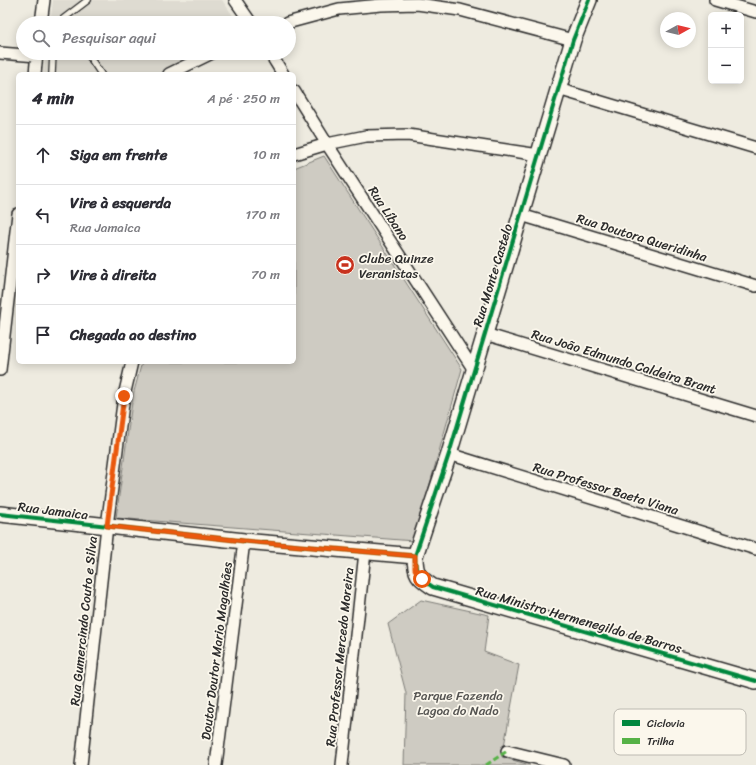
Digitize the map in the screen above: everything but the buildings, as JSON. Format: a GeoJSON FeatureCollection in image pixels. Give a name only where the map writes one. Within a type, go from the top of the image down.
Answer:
{"type":"FeatureCollection","features":[{"type":"Feature","properties":{"kind":"street"},"geometry":{"type":"LineString","coordinates":[[42,16],[44,0]]}},
{"type":"Feature","properties":{"kind":"street"},"geometry":{"type":"LineString","coordinates":[[235,0],[246,16]]}},
{"type":"Feature","properties":{"kind":"street","name":"Rua Monte Castelo"},"geometry":{"type":"LineString","coordinates":[[415,556],[449,454],[573,40],[589,0]]}},
{"type":"Feature","properties":{"kind":"street"},"geometry":{"type":"LineString","coordinates":[[715,0],[756,12]]}},
{"type":"Feature","properties":{"kind":"street"},"geometry":{"type":"LineString","coordinates":[[296,21],[339,9],[418,2],[460,10],[573,40]]}},
{"type":"Feature","properties":{"kind":"street"},"geometry":{"type":"LineString","coordinates":[[0,53],[16,54]]}},
{"type":"Feature","properties":{"kind":"street"},"geometry":{"type":"LineString","coordinates":[[35,72],[36,60]]}},
{"type":"Feature","properties":{"kind":"street"},"geometry":{"type":"LineString","coordinates":[[172,72],[197,60]]}},
{"type":"Feature","properties":{"kind":"street"},"geometry":{"type":"LineString","coordinates":[[274,60],[282,72]]}},
{"type":"Feature","properties":{"kind":"street"},"geometry":{"type":"LineString","coordinates":[[558,89],[756,148]]}},
{"type":"Feature","properties":{"kind":"street","name":"Rua Líbano"},"geometry":{"type":"LineString","coordinates":[[296,94],[474,370]]}},
{"type":"Feature","properties":{"kind":"street"},"geometry":{"type":"LineString","coordinates":[[296,153],[327,144],[366,136],[408,135],[539,155]]}},
{"type":"Feature","properties":{"kind":"street","name":"Rua Doutora Queridinha"},"geometry":{"type":"LineString","coordinates":[[520,215],[756,286]]}},
{"type":"Feature","properties":{"kind":"street"},"geometry":{"type":"LineString","coordinates":[[0,370],[16,233]]}},
{"type":"Feature","properties":{"kind":"street"},"geometry":{"type":"LineString","coordinates":[[8,294],[16,278]]}},
{"type":"Feature","properties":{"kind":"street","name":"Rua João Edmundo Caldeira Brant"},"geometry":{"type":"LineString","coordinates":[[485,334],[756,416]]}},
{"type":"Feature","properties":{"kind":"street","name":"Rua Gumercindo Couto e Silva"},"geometry":{"type":"LineString","coordinates":[[81,765],[107,526],[124,396],[132,364]]}},
{"type":"Feature","properties":{"kind":"street","name":"Rua Professor Baeta Viana"},"geometry":{"type":"LineString","coordinates":[[449,454],[756,549]]}},
{"type":"Feature","properties":{"kind":"street","name":"Rua Jamaica"},"geometry":{"type":"LineString","coordinates":[[0,514],[244,541],[415,556]]}},
{"type":"Feature","properties":{"kind":"street","name":"Doutor Doutor Mario Magalhães"},"geometry":{"type":"LineString","coordinates":[[216,765],[244,541]]}},
{"type":"Feature","properties":{"kind":"street","name":"Rua Professor Mercedo Moreira"},"geometry":{"type":"LineString","coordinates":[[342,765],[365,552]]}},
{"type":"Feature","properties":{"kind":"street","name":"Rua Ministro Hermenegildo de Barros"},"geometry":{"type":"LineString","coordinates":[[415,556],[415,569],[422,579],[433,587],[756,681]]}},
{"type":"Feature","properties":{"kind":"street"},"geometry":{"type":"LineString","coordinates":[[507,751],[564,765]]}},
{"type":"Feature","properties":{"kind":"lane"},"geometry":{"type":"LineString","coordinates":[[70,16],[88,0]]}},
{"type":"Feature","properties":{"kind":"lane"},"geometry":{"type":"LineString","coordinates":[[52,72],[53,60]]}},
{"type":"Feature","properties":{"kind":"lane"},"geometry":{"type":"LineString","coordinates":[[92,60],[100,72]]}},
{"type":"Feature","properties":{"kind":"shaded area"},"geometry":{"type":"Polygon","coordinates":[[[53,0],[222,0],[233,16],[51,16],[53,0]]]}},
{"type":"Feature","properties":{"kind":"shaded area"},"geometry":{"type":"Polygon","coordinates":[[[45,60],[187,60],[167,72],[43,72],[45,60]]]}},
{"type":"Feature","properties":{"kind":"green space","name":"Clube Quinze Veranistas"},"geometry":{"type":"Polygon","coordinates":[[[324,156],[462,369],[414,541],[116,518],[133,395],[141,364],[296,364],[296,167],[324,156]]]}},
{"type":"Feature","properties":{"kind":"green space","name":"Parque Fazenda Lagoa do Nado"},"geometry":{"type":"Polygon","coordinates":[[[421,600],[489,615],[484,652],[519,665],[502,757],[530,765],[404,765],[406,693],[388,624],[421,600]]]}},
{"type":"Feature","properties":{"kind":"marked path"},"geometry":{"type":"LineString","coordinates":[[486,765],[507,751]]}},
{"type":"Feature","properties":{"kind":"cycle path"},"geometry":{"type":"LineString","coordinates":[[589,0],[573,40],[449,454],[415,556],[416,567],[421,578],[433,587],[756,681]]}},
{"type":"Feature","properties":{"kind":"cycle path"},"geometry":{"type":"LineString","coordinates":[[0,514],[244,541],[415,556]]}},
{"type":"Feature","properties":{"kind":"place","name":"Clube Quinze Veranistas"},"geometry":{"type":"Point","coordinates":[345,265]}},
{"type":"Feature","properties":{"kind":"route"},"geometry":{"type":"LineString","coordinates":[[124,396],[107,526],[244,541],[415,556],[415,569],[422,579]]}}]}
